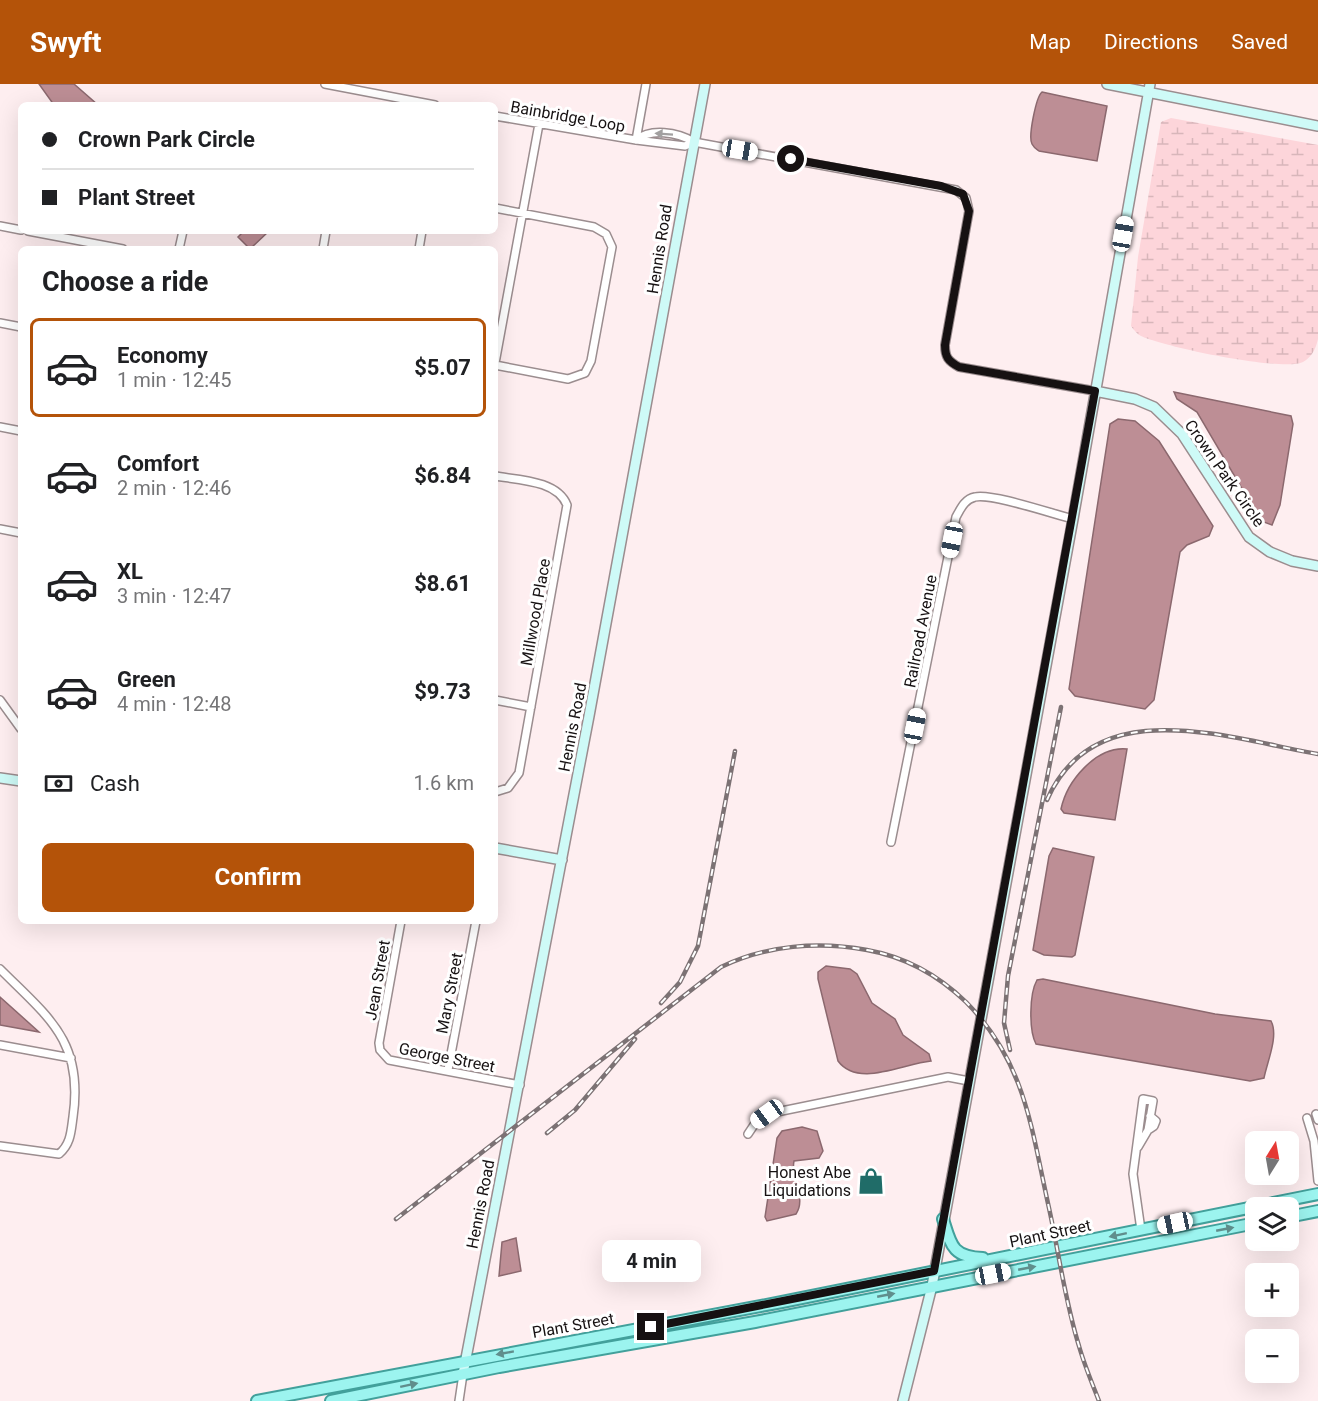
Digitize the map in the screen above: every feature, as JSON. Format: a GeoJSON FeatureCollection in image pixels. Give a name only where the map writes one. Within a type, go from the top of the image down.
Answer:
{"type":"FeatureCollection","features":[{"type":"Feature","properties":{"kind":"main road","name":"Plant Street"},"geometry":{"type":"LineString","coordinates":[[257,1401],[1001,1259],[1318,1194]]}},
{"type":"Feature","properties":{"kind":"main road"},"geometry":{"type":"LineString","coordinates":[[1299,1215],[1318,1211]]}},
{"type":"Feature","properties":{"kind":"main road"},"geometry":{"type":"LineString","coordinates":[[943,1219],[951,1242],[958,1252],[970,1258],[1001,1259]]}},
{"type":"Feature","properties":{"kind":"main road"},"geometry":{"type":"LineString","coordinates":[[1158,1242],[1166,1228],[1175,1223]]}},
{"type":"Feature","properties":{"kind":"main road","name":"Plant Street"},"geometry":{"type":"LineString","coordinates":[[331,1401],[1245,1225]]}},
{"type":"Feature","properties":{"kind":"main road"},"geometry":{"type":"LineString","coordinates":[[1126,1248],[1139,1240],[1141,1230]]}},
{"type":"Feature","properties":{"kind":"main road"},"geometry":{"type":"LineString","coordinates":[[650,1341],[655,1333],[707,1322],[716,1314]]}},
{"type":"Feature","properties":{"kind":"main road"},"geometry":{"type":"LineString","coordinates":[[574,1354],[579,1347],[632,1338],[636,1329]]}},
{"type":"Feature","properties":{"kind":"street"},"geometry":{"type":"LineString","coordinates":[[325,84],[419,102]]}},
{"type":"Feature","properties":{"kind":"street","name":"Bainbridge Loop"},"geometry":{"type":"LineString","coordinates":[[636,141],[646,84]]}},
{"type":"Feature","properties":{"kind":"street","name":"Hennis Road"},"geometry":{"type":"LineString","coordinates":[[463,1374],[520,1084],[705,84]]}},
{"type":"Feature","properties":{"kind":"street"},"geometry":{"type":"LineString","coordinates":[[1107,84],[1149,88],[1318,126]]}},
{"type":"Feature","properties":{"kind":"street"},"geometry":{"type":"LineString","coordinates":[[903,1401],[932,1286],[1073,519],[1149,88]]}},
{"type":"Feature","properties":{"kind":"street","name":"Bainbridge Loop"},"geometry":{"type":"LineString","coordinates":[[498,117],[636,141]]}},
{"type":"Feature","properties":{"kind":"street"},"geometry":{"type":"LineString","coordinates":[[498,348],[539,124]]}},
{"type":"Feature","properties":{"kind":"street","name":"Bainbridge Loop"},"geometry":{"type":"LineString","coordinates":[[636,141],[642,135],[660,133],[685,137],[694,142]]}},
{"type":"Feature","properties":{"kind":"street","name":"Crown Park Circle"},"geometry":{"type":"LineString","coordinates":[[694,142],[956,190],[966,198],[969,211],[945,345],[945,354],[949,362],[959,367],[1135,399],[1154,407],[1182,434],[1249,537],[1270,552],[1292,561],[1318,566]]}},
{"type":"Feature","properties":{"kind":"street"},"geometry":{"type":"LineString","coordinates":[[498,209],[594,227],[606,234],[612,246],[591,361],[585,373],[568,379],[498,365]]}},
{"type":"Feature","properties":{"kind":"street"},"geometry":{"type":"LineString","coordinates":[[0,226],[18,229]]}},
{"type":"Feature","properties":{"kind":"street"},"geometry":{"type":"LineString","coordinates":[[44,234],[107,246]]}},
{"type":"Feature","properties":{"kind":"street"},"geometry":{"type":"LineString","coordinates":[[0,323],[18,326]]}},
{"type":"Feature","properties":{"kind":"street"},"geometry":{"type":"LineString","coordinates":[[0,427],[18,430]]}},
{"type":"Feature","properties":{"kind":"street","name":"Millwood Place"},"geometry":{"type":"LineString","coordinates":[[498,477],[554,488],[563,495],[567,505],[519,773],[508,788],[498,791]]}},
{"type":"Feature","properties":{"kind":"street","name":"Railroad Avenue"},"geometry":{"type":"LineString","coordinates":[[891,842],[956,517],[963,504],[975,497],[991,498],[1073,519]]}},
{"type":"Feature","properties":{"kind":"street"},"geometry":{"type":"LineString","coordinates":[[0,529],[18,532]]}},
{"type":"Feature","properties":{"kind":"street"},"geometry":{"type":"LineString","coordinates":[[0,700],[18,722]]}},
{"type":"Feature","properties":{"kind":"street"},"geometry":{"type":"LineString","coordinates":[[498,701],[531,707]]}},
{"type":"Feature","properties":{"kind":"street"},"geometry":{"type":"LineString","coordinates":[[0,778],[18,781]]}},
{"type":"Feature","properties":{"kind":"street"},"geometry":{"type":"LineString","coordinates":[[498,849],[562,860]]}},
{"type":"Feature","properties":{"kind":"street","name":"Jean Street"},"geometry":{"type":"LineString","coordinates":[[379,1043],[400,924]]}},
{"type":"Feature","properties":{"kind":"street","name":"Mary Street"},"geometry":{"type":"LineString","coordinates":[[448,1070],[475,924]]}},
{"type":"Feature","properties":{"kind":"street"},"geometry":{"type":"LineString","coordinates":[[0,969],[48,1016],[60,1032],[71,1058],[75,1076],[75,1103],[70,1139],[65,1149],[59,1154],[0,1146]]}},
{"type":"Feature","properties":{"kind":"street","name":"George Street"},"geometry":{"type":"LineString","coordinates":[[379,1043],[380,1050],[389,1060],[520,1084]]}},
{"type":"Feature","properties":{"kind":"street"},"geometry":{"type":"LineString","coordinates":[[0,1045],[71,1058]]}},
{"type":"Feature","properties":{"kind":"street"},"geometry":{"type":"LineString","coordinates":[[748,1134],[756,1122],[767,1114],[948,1077],[969,1081]]}},
{"type":"Feature","properties":{"kind":"street"},"geometry":{"type":"LineString","coordinates":[[1138,1147],[1148,1130],[1153,1101],[1143,1099],[1133,1174],[1141,1230]]}},
{"type":"Feature","properties":{"kind":"street"},"geometry":{"type":"LineString","coordinates":[[1307,1118],[1314,1141],[1318,1181]]}},
{"type":"Feature","properties":{"kind":"street"},"geometry":{"type":"LineString","coordinates":[[459,1401],[463,1374]]}},
{"type":"Feature","properties":{"kind":"green space"},"geometry":{"type":"Polygon","coordinates":[[[1171,118],[1318,145],[1318,339],[1313,352],[1303,362],[1272,364],[1197,352],[1141,336],[1131,326],[1138,257],[1161,122],[1171,118]]]}},
{"type":"Feature","properties":{"kind":"shaded area"},"geometry":{"type":"Polygon","coordinates":[[[39,84],[74,84],[95,102],[52,102],[39,84]]]}},
{"type":"Feature","properties":{"kind":"shaded area"},"geometry":{"type":"Polygon","coordinates":[[[1042,92],[1107,106],[1097,161],[1039,151],[1034,147],[1031,140],[1032,126],[1037,101],[1042,92]]]}},
{"type":"Feature","properties":{"kind":"shaded area"},"geometry":{"type":"Polygon","coordinates":[[[241,234],[266,234],[253,246],[247,246],[238,237],[241,234]]]}},
{"type":"Feature","properties":{"kind":"shaded area"},"geometry":{"type":"Polygon","coordinates":[[[1174,392],[1291,416],[1293,424],[1280,505],[1272,525],[1261,521],[1197,412],[1177,399],[1174,392]]]}},
{"type":"Feature","properties":{"kind":"shaded area"},"geometry":{"type":"Polygon","coordinates":[[[1118,419],[1135,421],[1159,441],[1213,526],[1209,536],[1187,545],[1180,552],[1154,700],[1145,709],[1075,696],[1069,689],[1110,424],[1118,419]]]}},
{"type":"Feature","properties":{"kind":"shaded area"},"geometry":{"type":"Polygon","coordinates":[[[1127,749],[1115,820],[1064,813],[1061,809],[1069,787],[1085,767],[1104,753],[1127,749]]]}},
{"type":"Feature","properties":{"kind":"shaded area"},"geometry":{"type":"Polygon","coordinates":[[[1053,848],[1094,857],[1075,955],[1072,957],[1044,955],[1033,950],[1049,856],[1053,848]]]}},
{"type":"Feature","properties":{"kind":"shaded area"},"geometry":{"type":"Polygon","coordinates":[[[826,966],[850,969],[857,974],[872,1003],[895,1019],[903,1035],[929,1054],[931,1061],[869,1074],[847,1069],[838,1061],[818,979],[818,972],[826,966]]]}},
{"type":"Feature","properties":{"kind":"shaded area"},"geometry":{"type":"Polygon","coordinates":[[[1043,979],[1215,1014],[1271,1021],[1274,1034],[1264,1078],[1250,1081],[1036,1044],[1031,1022],[1031,1003],[1037,980],[1043,979]]]}},
{"type":"Feature","properties":{"kind":"shaded area"},"geometry":{"type":"Polygon","coordinates":[[[0,997],[39,1032],[0,1025],[0,997]]]}},
{"type":"Feature","properties":{"kind":"shaded area"},"geometry":{"type":"Polygon","coordinates":[[[802,1127],[817,1131],[823,1151],[819,1158],[794,1161],[794,1175],[800,1202],[796,1214],[767,1221],[765,1217],[777,1138],[782,1131],[802,1127]]]}},
{"type":"Feature","properties":{"kind":"shaded area"},"geometry":{"type":"Polygon","coordinates":[[[516,1238],[521,1271],[499,1276],[502,1242],[516,1238]]]}},
{"type":"Feature","properties":{"kind":"railway"},"geometry":{"type":"LineString","coordinates":[[1010,1050],[1004,1023],[1008,976],[1061,707]]}},
{"type":"Feature","properties":{"kind":"railway"},"geometry":{"type":"LineString","coordinates":[[1047,800],[1069,766],[1097,744],[1131,733],[1168,730],[1206,733],[1318,754]]}},
{"type":"Feature","properties":{"kind":"railway"},"geometry":{"type":"LineString","coordinates":[[661,1003],[680,982],[698,946],[735,751]]}},
{"type":"Feature","properties":{"kind":"railway"},"geometry":{"type":"LineString","coordinates":[[396,1219],[721,967],[756,954],[793,947],[849,947],[881,953],[908,962],[955,992],[986,1025],[1014,1073],[1031,1124],[1074,1329],[1099,1401]]}},
{"type":"Feature","properties":{"kind":"railway"},"geometry":{"type":"LineString","coordinates":[[547,1133],[575,1110],[635,1039]]}},
{"type":"Feature","properties":{"kind":"place","name":"Honest Abe Liquidations"},"geometry":{"type":"Point","coordinates":[871,1181]}},
{"type":"Feature","properties":{"kind":"route"},"geometry":{"type":"LineString","coordinates":[[651,1327],[934,1271],[1095,391],[959,367],[949,362],[945,354],[945,345],[969,211],[969,205],[963,194],[941,186],[791,159]]}}]}
